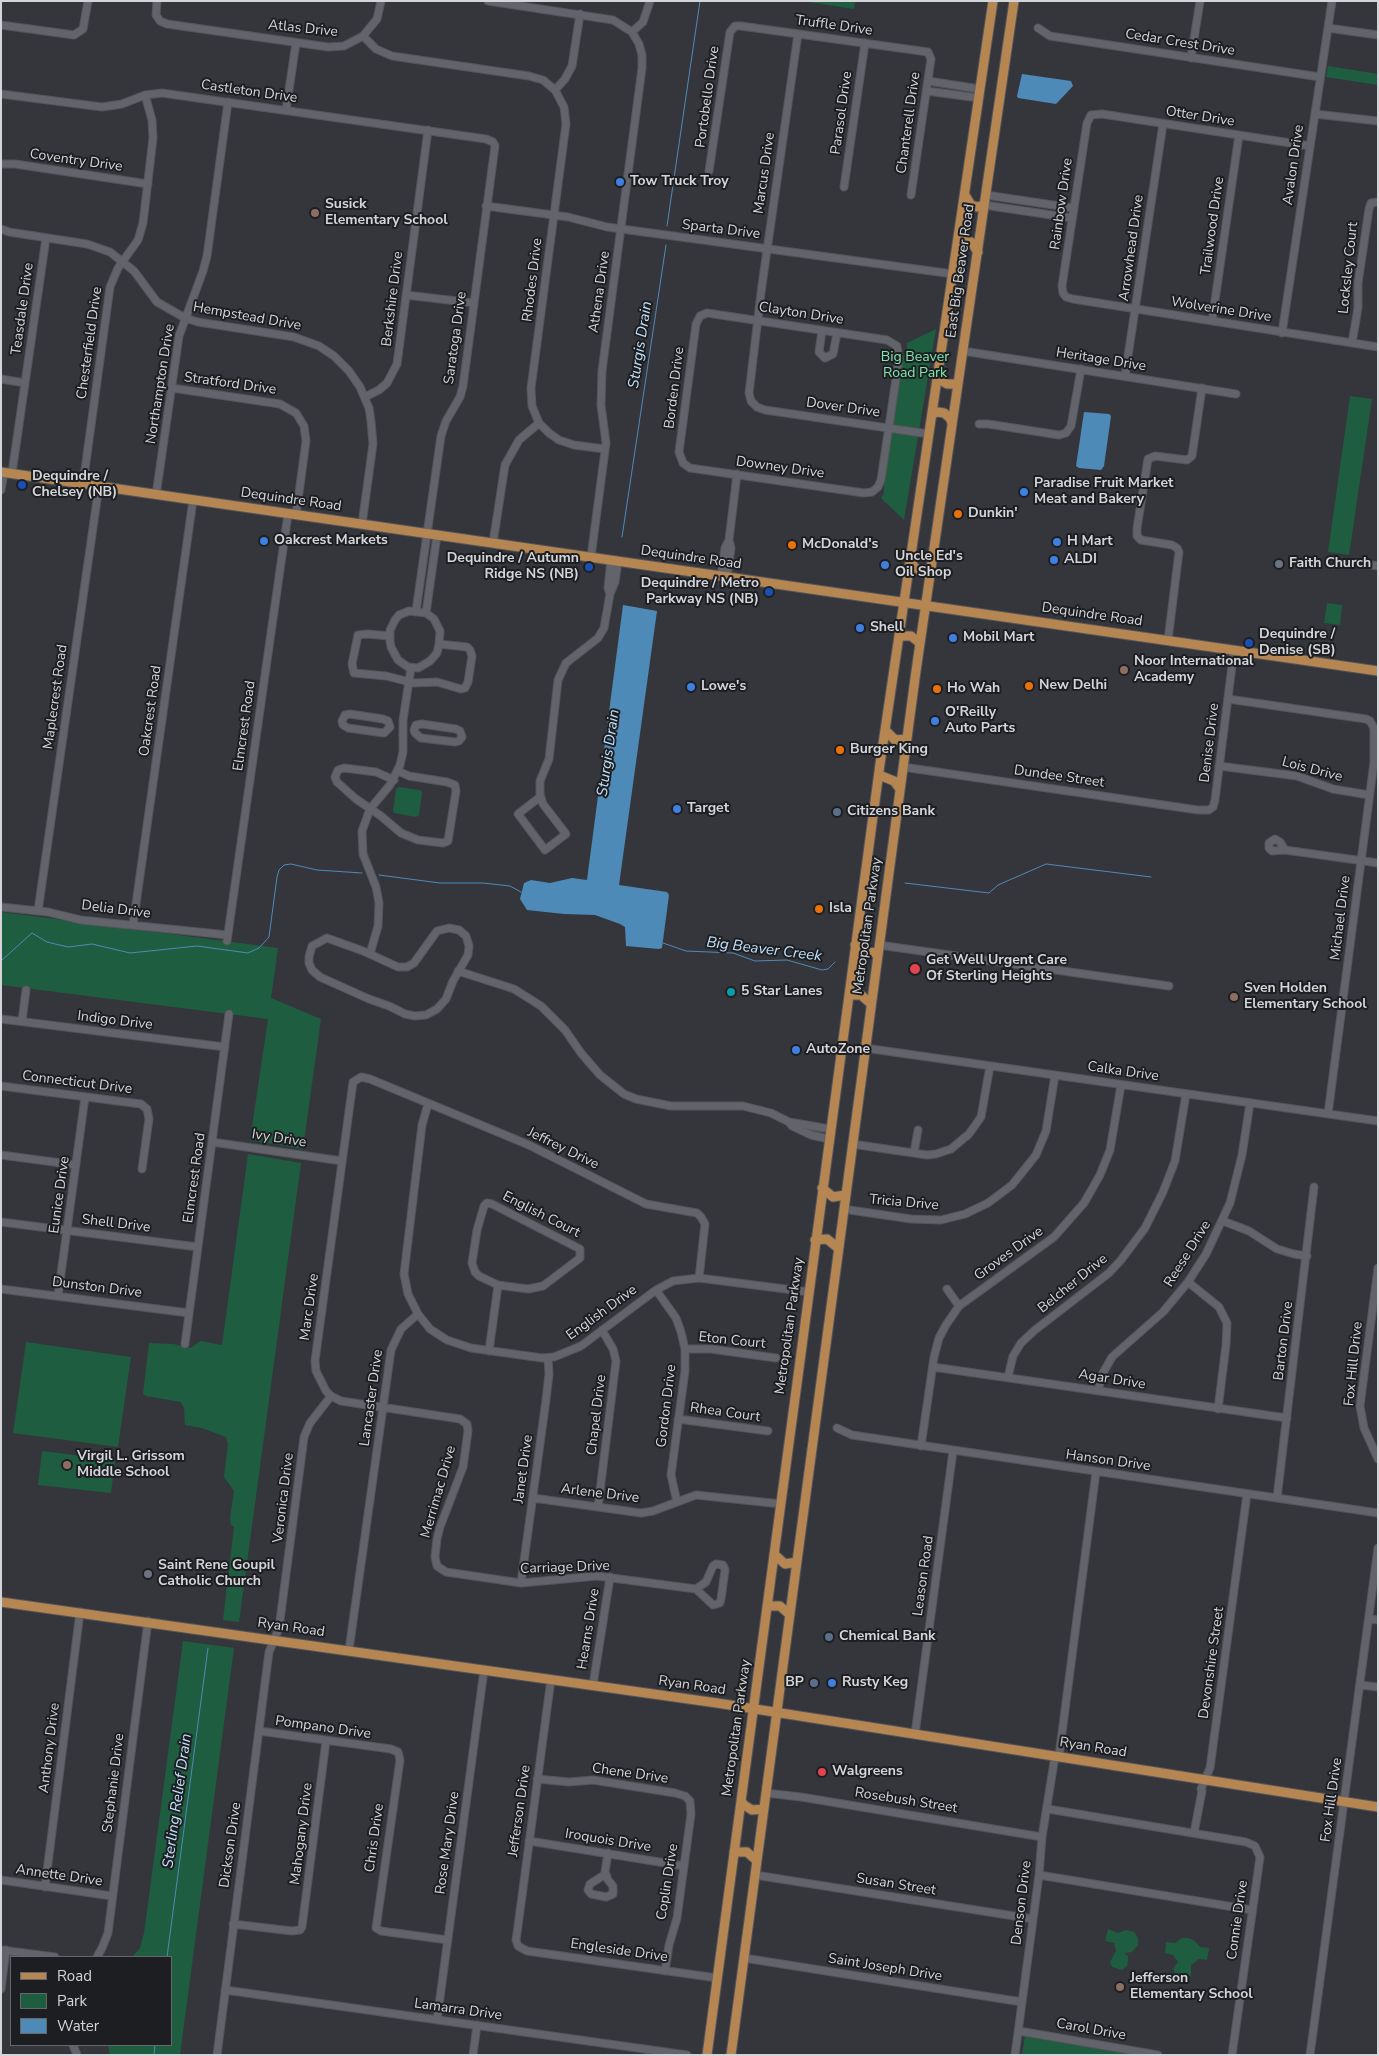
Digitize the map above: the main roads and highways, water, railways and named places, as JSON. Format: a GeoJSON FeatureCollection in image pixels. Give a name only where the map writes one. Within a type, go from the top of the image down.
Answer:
{"type":"FeatureCollection","features":[{"type":"Feature","properties":{"kind":"main road","name":"East Big Beaver Road"},"geometry":{"type":"LineString","coordinates":[[905,602],[993,1]]}},
{"type":"Feature","properties":{"kind":"main road","name":"East Big Beaver Road"},"geometry":{"type":"LineString","coordinates":[[926,605],[1014,1]]}},
{"type":"Feature","properties":{"kind":"main road"},"geometry":{"type":"LineString","coordinates":[[965,195],[971,205],[977,207],[984,206]]}},
{"type":"Feature","properties":{"kind":"main road"},"geometry":{"type":"LineString","coordinates":[[958,241],[965,240],[971,242],[978,252]]}},
{"type":"Feature","properties":{"kind":"main road"},"geometry":{"type":"LineString","coordinates":[[938,374],[942,381],[947,384],[958,384]]}},
{"type":"Feature","properties":{"kind":"main road"},"geometry":{"type":"LineString","coordinates":[[932,414],[944,413],[950,418],[952,423]]}},
{"type":"Feature","properties":{"kind":"main road","name":"Dequindre Road"},"geometry":{"type":"LineString","coordinates":[[6,473],[1378,671]]}},
{"type":"Feature","properties":{"kind":"main road"},"geometry":{"type":"LineString","coordinates":[[911,559],[914,567],[920,571],[931,569]]}},
{"type":"Feature","properties":{"kind":"main road","name":"Metropolitan Parkway"},"geometry":{"type":"LineString","coordinates":[[707,2055],[848,995],[905,602]]}},
{"type":"Feature","properties":{"kind":"main road","name":"Metropolitan Parkway"},"geometry":{"type":"LineString","coordinates":[[731,2055],[843,1209],[926,605]]}},
{"type":"Feature","properties":{"kind":"main road"},"geometry":{"type":"LineString","coordinates":[[900,636],[911,636],[920,643]]}},
{"type":"Feature","properties":{"kind":"main road"},"geometry":{"type":"LineString","coordinates":[[885,730],[895,740],[907,739]]}},
{"type":"Feature","properties":{"kind":"main road"},"geometry":{"type":"LineString","coordinates":[[879,775],[894,781],[900,789]]}},
{"type":"Feature","properties":{"kind":"main road"},"geometry":{"type":"LineString","coordinates":[[855,945],[866,953],[879,948]]}},
{"type":"Feature","properties":{"kind":"main road"},"geometry":{"type":"LineString","coordinates":[[848,995],[861,995],[871,1004]]}},
{"type":"Feature","properties":{"kind":"main road"},"geometry":{"type":"LineString","coordinates":[[822,1188],[833,1197],[845,1195]]}},
{"type":"Feature","properties":{"kind":"main road"},"geometry":{"type":"LineString","coordinates":[[816,1240],[827,1239],[838,1248]]}},
{"type":"Feature","properties":{"kind":"main road"},"geometry":{"type":"LineString","coordinates":[[774,1554],[777,1559],[785,1564],[797,1562]]}},
{"type":"Feature","properties":{"kind":"main road","name":"Ryan Road"},"geometry":{"type":"LineString","coordinates":[[1,1602],[148,1621],[754,1708],[1378,1807]]}},
{"type":"Feature","properties":{"kind":"main road"},"geometry":{"type":"LineString","coordinates":[[767,1606],[780,1606],[790,1614]]}},
{"type":"Feature","properties":{"kind":"main road"},"geometry":{"type":"LineString","coordinates":[[741,1800],[744,1806],[752,1810],[764,1809]]}},
{"type":"Feature","properties":{"kind":"main road"},"geometry":{"type":"LineString","coordinates":[[734,1852],[747,1852],[757,1861]]}},
{"type":"Feature","properties":{"kind":"water"},"geometry":{"type":"Polygon","coordinates":[[[1022,74],[1071,81],[1073,86],[1056,104],[1018,98],[1022,74]]]}},
{"type":"Feature","properties":{"kind":"water"},"geometry":{"type":"Polygon","coordinates":[[[1084,412],[1109,414],[1111,416],[1104,466],[1101,470],[1079,468],[1076,466],[1084,412]]]}},
{"type":"Feature","properties":{"kind":"water"},"geometry":{"type":"Polygon","coordinates":[[[623,605],[657,611],[619,885],[667,892],[669,895],[662,948],[659,949],[626,946],[625,927],[595,915],[527,910],[520,899],[524,883],[531,880],[550,883],[572,878],[587,880],[623,605]]]}},
{"type":"Feature","properties":{"kind":"waterway","name":"Sturgis Drain"},"geometry":{"type":"LineString","coordinates":[[667,226],[700,1]]}},
{"type":"Feature","properties":{"kind":"waterway","name":"Sturgis Drain"},"geometry":{"type":"LineString","coordinates":[[622,537],[666,245]]}},
{"type":"Feature","properties":{"kind":"waterway","name":"Big Beaver Creek"},"geometry":{"type":"LineString","coordinates":[[1,961],[32,933],[47,942],[68,947],[92,944],[130,953],[197,946],[248,953],[259,948],[269,937],[277,877],[279,870],[284,865],[291,864],[317,870],[362,873]]}},
{"type":"Feature","properties":{"kind":"waterway","name":"Big Beaver Creek"},"geometry":{"type":"LineString","coordinates":[[905,883],[989,893],[998,885],[1046,864],[1151,877]]}},
{"type":"Feature","properties":{"kind":"waterway","name":"Big Beaver Creek"},"geometry":{"type":"LineString","coordinates":[[379,875],[440,883],[483,883],[510,886],[521,892]]}},
{"type":"Feature","properties":{"kind":"waterway","name":"Big Beaver Creek"},"geometry":{"type":"LineString","coordinates":[[663,943],[686,951],[733,953],[755,961],[787,960],[822,970],[828,969],[835,962]]}},
{"type":"Feature","properties":{"kind":"waterway","name":"Sterling Relief Drain"},"geometry":{"type":"LineString","coordinates":[[167,1956],[208,1648]]}},
{"type":"Feature","properties":{"kind":"waterway","name":"Sterling Relief Drain"},"geometry":{"type":"LineString","coordinates":[[154,2055],[155,2046]]}},
{"type":"Feature","properties":{"kind":"place","name":"Tow Truck Troy"},"geometry":{"type":"Point","coordinates":[620,182]}},
{"type":"Feature","properties":{"kind":"place","name":"Susick Elementary School"},"geometry":{"type":"Point","coordinates":[315,213]}},
{"type":"Feature","properties":{"kind":"place","name":"Dequindre / Chelsey (NB)"},"geometry":{"type":"Point","coordinates":[22,485]}},
{"type":"Feature","properties":{"kind":"place","name":"Paradise Fruit Market Meat and Bakery"},"geometry":{"type":"Point","coordinates":[1024,492]}},
{"type":"Feature","properties":{"kind":"place","name":"Dunkin'"},"geometry":{"type":"Point","coordinates":[958,514]}},
{"type":"Feature","properties":{"kind":"place","name":"Oakcrest Markets"},"geometry":{"type":"Point","coordinates":[264,541]}},
{"type":"Feature","properties":{"kind":"place","name":"H Mart"},"geometry":{"type":"Point","coordinates":[1057,542]}},
{"type":"Feature","properties":{"kind":"place","name":"McDonald's"},"geometry":{"type":"Point","coordinates":[792,545]}},
{"type":"Feature","properties":{"kind":"place","name":"ALDI"},"geometry":{"type":"Point","coordinates":[1054,560]}},
{"type":"Feature","properties":{"kind":"place","name":"Faith Church"},"geometry":{"type":"Point","coordinates":[1279,564]}},
{"type":"Feature","properties":{"kind":"place","name":"Uncle Ed's Oil Shop"},"geometry":{"type":"Point","coordinates":[885,565]}},
{"type":"Feature","properties":{"kind":"place","name":"Dequindre / Autumn Ridge NS (NB)"},"geometry":{"type":"Point","coordinates":[589,567]}},
{"type":"Feature","properties":{"kind":"place","name":"Dequindre / Metro Parkway NS (NB)"},"geometry":{"type":"Point","coordinates":[769,592]}},
{"type":"Feature","properties":{"kind":"place","name":"Shell"},"geometry":{"type":"Point","coordinates":[860,628]}},
{"type":"Feature","properties":{"kind":"place","name":"Mobil Mart"},"geometry":{"type":"Point","coordinates":[953,638]}},
{"type":"Feature","properties":{"kind":"place","name":"Dequindre / Denise (SB)"},"geometry":{"type":"Point","coordinates":[1249,643]}},
{"type":"Feature","properties":{"kind":"place","name":"Noor International Academy"},"geometry":{"type":"Point","coordinates":[1124,670]}},
{"type":"Feature","properties":{"kind":"place","name":"New Delhi"},"geometry":{"type":"Point","coordinates":[1029,686]}},
{"type":"Feature","properties":{"kind":"place","name":"Lowe's"},"geometry":{"type":"Point","coordinates":[691,687]}},
{"type":"Feature","properties":{"kind":"place","name":"Ho Wah"},"geometry":{"type":"Point","coordinates":[937,689]}},
{"type":"Feature","properties":{"kind":"place","name":"O'Reilly Auto Parts"},"geometry":{"type":"Point","coordinates":[935,721]}},
{"type":"Feature","properties":{"kind":"place","name":"Burger King"},"geometry":{"type":"Point","coordinates":[840,750]}},
{"type":"Feature","properties":{"kind":"place","name":"Target"},"geometry":{"type":"Point","coordinates":[677,809]}},
{"type":"Feature","properties":{"kind":"place","name":"Citizens Bank"},"geometry":{"type":"Point","coordinates":[837,812]}},
{"type":"Feature","properties":{"kind":"place","name":"Isla"},"geometry":{"type":"Point","coordinates":[819,909]}},
{"type":"Feature","properties":{"kind":"place","name":"Get Well Urgent Care Of Sterling Heights"},"geometry":{"type":"Point","coordinates":[915,969]}},
{"type":"Feature","properties":{"kind":"place","name":"5 Star Lanes"},"geometry":{"type":"Point","coordinates":[731,992]}},
{"type":"Feature","properties":{"kind":"place","name":"Sven Holden Elementary School"},"geometry":{"type":"Point","coordinates":[1234,997]}},
{"type":"Feature","properties":{"kind":"place","name":"AutoZone"},"geometry":{"type":"Point","coordinates":[796,1050]}},
{"type":"Feature","properties":{"kind":"place","name":"Virgil L. Grissom Middle School"},"geometry":{"type":"Point","coordinates":[67,1465]}},
{"type":"Feature","properties":{"kind":"place","name":"Saint Rene Goupil Catholic Church"},"geometry":{"type":"Point","coordinates":[148,1574]}},
{"type":"Feature","properties":{"kind":"place","name":"Chemical Bank"},"geometry":{"type":"Point","coordinates":[829,1637]}},
{"type":"Feature","properties":{"kind":"place","name":"BP"},"geometry":{"type":"Point","coordinates":[814,1683]}},
{"type":"Feature","properties":{"kind":"place","name":"Rusty Keg"},"geometry":{"type":"Point","coordinates":[832,1683]}},
{"type":"Feature","properties":{"kind":"place","name":"Walgreens"},"geometry":{"type":"Point","coordinates":[822,1772]}},
{"type":"Feature","properties":{"kind":"place","name":"Jefferson Elementary School"},"geometry":{"type":"Point","coordinates":[1120,1987]}},
{"type":"Feature","properties":{"kind":"park label","name":"Big Beaver Road Park"},"geometry":{"type":"Point","coordinates":[915,366]}}]}
